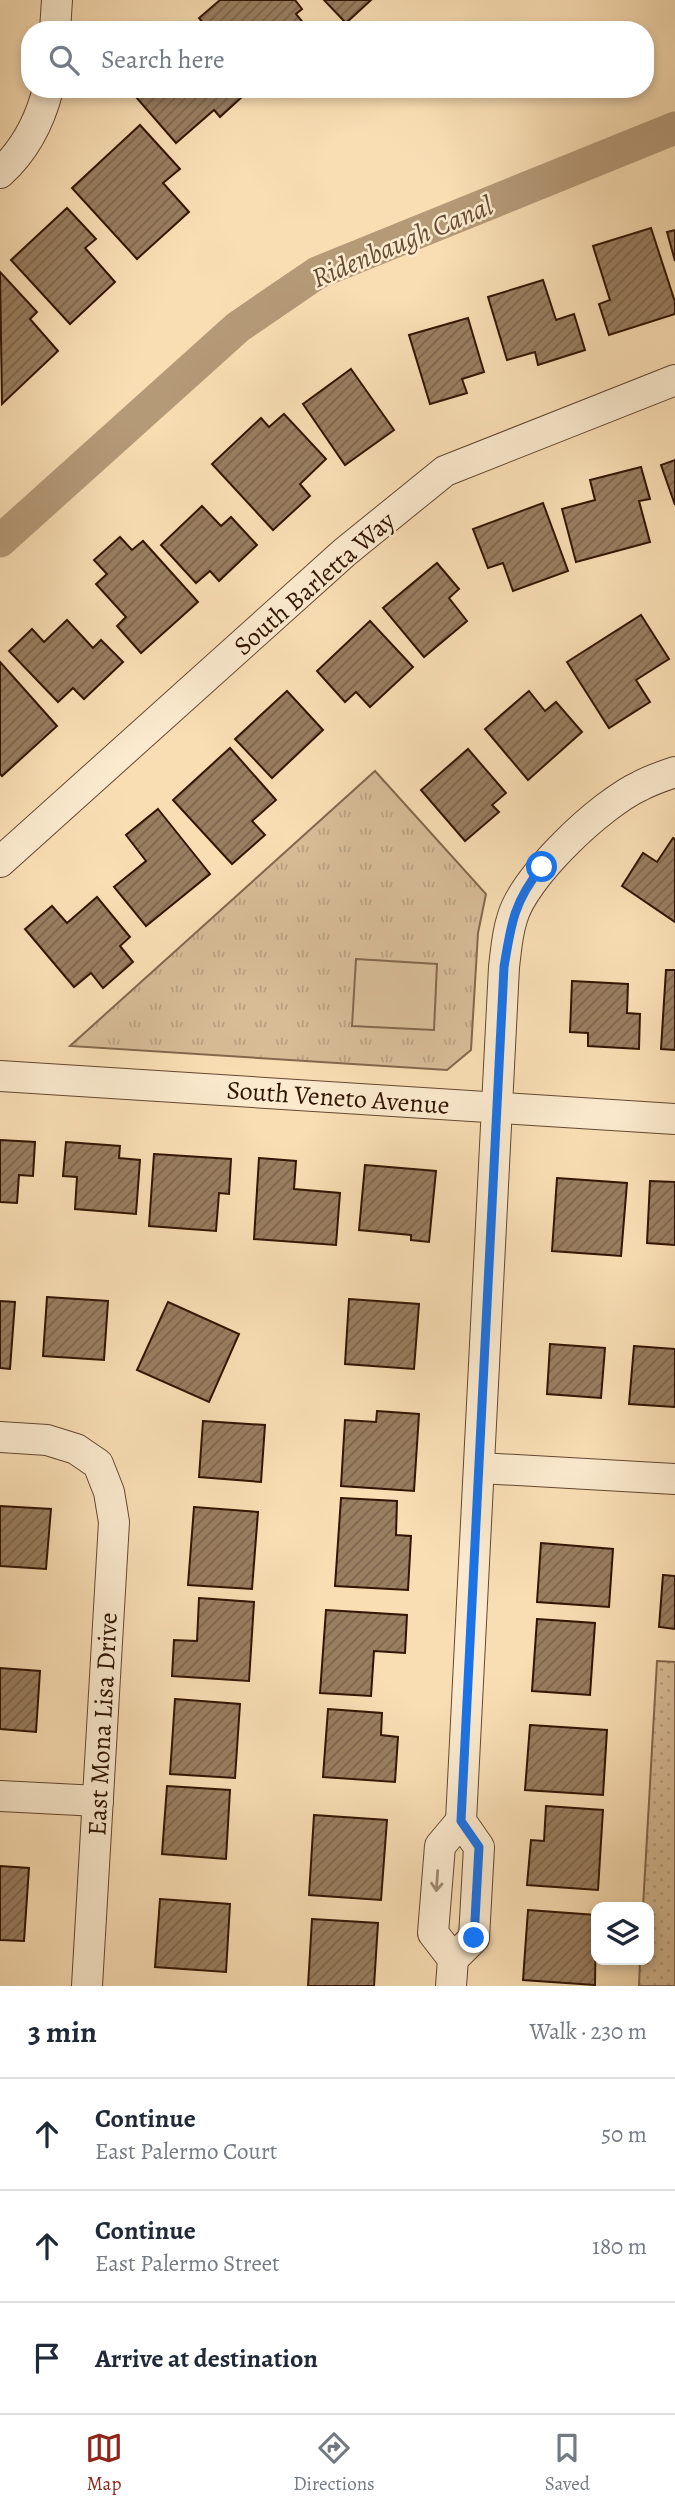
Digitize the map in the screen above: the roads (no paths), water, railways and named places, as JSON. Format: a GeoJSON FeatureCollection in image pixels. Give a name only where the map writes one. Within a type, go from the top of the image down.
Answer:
{"type":"FeatureCollection","features":[{"type":"Feature","properties":{"kind":"street"},"geometry":{"type":"LineString","coordinates":[[56,21],[57,0]]}},
{"type":"Feature","properties":{"kind":"street"},"geometry":{"type":"LineString","coordinates":[[0,173],[30,136],[46,98]]}},
{"type":"Feature","properties":{"kind":"street","name":"South Barletta Way"},"geometry":{"type":"LineString","coordinates":[[0,862],[345,552],[445,471],[675,380]]}},
{"type":"Feature","properties":{"kind":"street"},"geometry":{"type":"LineString","coordinates":[[452,1973],[433,1933],[440,1846],[461,1821],[504,967],[512,917],[528,884],[542,867],[605,808],[638,786],[675,772]]}},
{"type":"Feature","properties":{"kind":"street","name":"South Veneto Avenue"},"geometry":{"type":"LineString","coordinates":[[0,1076],[675,1119]]}},
{"type":"Feature","properties":{"kind":"street","name":"East Mona Lisa Drive"},"geometry":{"type":"LineString","coordinates":[[0,1437],[47,1440],[76,1449],[99,1464],[109,1492],[114,1522],[87,1986]]}},
{"type":"Feature","properties":{"kind":"street"},"geometry":{"type":"LineString","coordinates":[[480,1468],[675,1479]]}},
{"type":"Feature","properties":{"kind":"street"},"geometry":{"type":"LineString","coordinates":[[0,1796],[97,1801]]}},
{"type":"Feature","properties":{"kind":"street"},"geometry":{"type":"LineString","coordinates":[[452,1973],[474,1938],[479,1847],[461,1821]]}},
{"type":"Feature","properties":{"kind":"waterway","name":"Ridenbaugh Canal"},"geometry":{"type":"LineString","coordinates":[[0,541],[238,327],[317,273],[675,128]]}}]}
